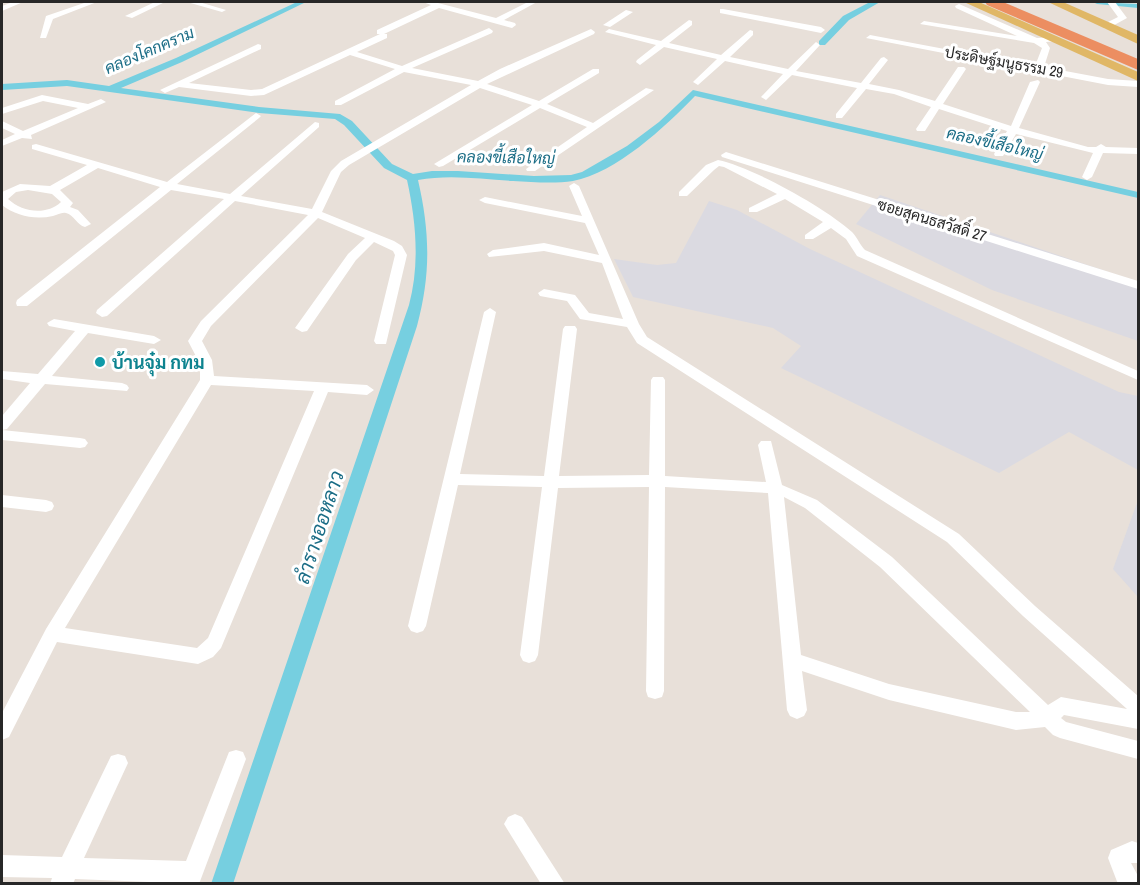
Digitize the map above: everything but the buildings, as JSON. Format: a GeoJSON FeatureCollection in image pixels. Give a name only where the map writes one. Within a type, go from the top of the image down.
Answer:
{"type":"FeatureCollection","features":[{"type":"Feature","properties":{"kind":"highway"},"geometry":{"type":"LineString","coordinates":[[992,2],[1138,65]]}},
{"type":"Feature","properties":{"kind":"highway"},"geometry":{"type":"LineString","coordinates":[[1007,2],[1138,58]]}},
{"type":"Feature","properties":{"kind":"highway"},"geometry":{"type":"LineString","coordinates":[[1028,2],[1138,49]]}},
{"type":"Feature","properties":{"kind":"main road"},"geometry":{"type":"LineString","coordinates":[[1054,2],[1138,40]]}},
{"type":"Feature","properties":{"kind":"main road"},"geometry":{"type":"LineString","coordinates":[[964,4],[1054,39],[1138,77]]}},
{"type":"Feature","properties":{"kind":"street"},"geometry":{"type":"LineString","coordinates":[[2,9],[14,2]]}},
{"type":"Feature","properties":{"kind":"street"},"geometry":{"type":"LineString","coordinates":[[43,36],[50,18],[93,2]]}},
{"type":"Feature","properties":{"kind":"street"},"geometry":{"type":"LineString","coordinates":[[129,16],[161,2]]}},
{"type":"Feature","properties":{"kind":"street"},"geometry":{"type":"LineString","coordinates":[[191,2],[222,10]]}},
{"type":"Feature","properties":{"kind":"street"},"geometry":{"type":"LineString","coordinates":[[427,2],[512,25]]}},
{"type":"Feature","properties":{"kind":"street"},"geometry":{"type":"LineString","coordinates":[[497,21],[533,2]]}},
{"type":"Feature","properties":{"kind":"street"},"geometry":{"type":"LineString","coordinates":[[738,2],[723,11],[821,30]]}},
{"type":"Feature","properties":{"kind":"street"},"geometry":{"type":"LineString","coordinates":[[1107,26],[1122,20],[1126,14],[1112,3]]}},
{"type":"Feature","properties":{"kind":"street"},"geometry":{"type":"LineString","coordinates":[[964,4],[993,22],[1047,46],[1040,69]]}},
{"type":"Feature","properties":{"kind":"street"},"geometry":{"type":"LineString","coordinates":[[178,84],[251,93],[264,92],[349,52],[438,5]]}},
{"type":"Feature","properties":{"kind":"street"},"geometry":{"type":"LineString","coordinates":[[610,29],[629,12]]}},
{"type":"Feature","properties":{"kind":"street"},"geometry":{"type":"LineString","coordinates":[[990,34],[993,22]]}},
{"type":"Feature","properties":{"kind":"street"},"geometry":{"type":"LineString","coordinates":[[640,62],[689,23]]}},
{"type":"Feature","properties":{"kind":"street"},"geometry":{"type":"LineString","coordinates":[[924,24],[1036,41],[1054,39]]}},
{"type":"Feature","properties":{"kind":"street"},"geometry":{"type":"LineString","coordinates":[[2,731],[52,634],[207,380],[209,370],[206,360],[195,341],[200,332],[316,213],[336,171],[368,147],[503,70],[591,32],[589,30],[592,26],[724,57],[866,82],[939,102],[1013,128],[1100,149],[1136,150]]}},
{"type":"Feature","properties":{"kind":"street"},"geometry":{"type":"LineString","coordinates":[[338,103],[403,69],[489,31]]}},
{"type":"Feature","properties":{"kind":"street"},"geometry":{"type":"LineString","coordinates":[[698,82],[750,33]]}},
{"type":"Feature","properties":{"kind":"street","name":"ประดิษฐ์มนูธรรม 29"},"geometry":{"type":"LineString","coordinates":[[870,38],[1108,82],[1138,84]]}},
{"type":"Feature","properties":{"kind":"street"},"geometry":{"type":"LineString","coordinates":[[766,97],[816,45]]}},
{"type":"Feature","properties":{"kind":"street"},"geometry":{"type":"LineString","coordinates":[[165,90],[258,47]]}},
{"type":"Feature","properties":{"kind":"street"},"geometry":{"type":"LineString","coordinates":[[349,52],[403,69],[478,84],[538,104],[592,126]]}},
{"type":"Feature","properties":{"kind":"street"},"geometry":{"type":"LineString","coordinates":[[839,116],[884,60]]}},
{"type":"Feature","properties":{"kind":"street"},"geometry":{"type":"LineString","coordinates":[[921,129],[961,69]]}},
{"type":"Feature","properties":{"kind":"street"},"geometry":{"type":"LineString","coordinates":[[439,164],[596,71]]}},
{"type":"Feature","properties":{"kind":"street"},"geometry":{"type":"LineString","coordinates":[[999,154],[1022,115],[1035,82]]}},
{"type":"Feature","properties":{"kind":"street"},"geometry":{"type":"LineString","coordinates":[[531,169],[649,90]]}},
{"type":"Feature","properties":{"kind":"street"},"geometry":{"type":"LineString","coordinates":[[2,111],[42,98],[88,107]]}},
{"type":"Feature","properties":{"kind":"street"},"geometry":{"type":"LineString","coordinates":[[2,143],[101,102]]}},
{"type":"Feature","properties":{"kind":"street"},"geometry":{"type":"LineString","coordinates":[[22,303],[256,116]]}},
{"type":"Feature","properties":{"kind":"street"},"geometry":{"type":"LineString","coordinates":[[2,124],[23,134],[37,145],[96,165],[169,186],[316,213],[395,246],[401,255],[381,341]]}},
{"type":"Feature","properties":{"kind":"street"},"geometry":{"type":"LineString","coordinates":[[102,313],[315,125]]}},
{"type":"Feature","properties":{"kind":"street"},"geometry":{"type":"LineString","coordinates":[[1087,177],[1100,149]]}},
{"type":"Feature","properties":{"kind":"street","name":"ซอยสุคนธสวัสดิ์ 27"},"geometry":{"type":"LineString","coordinates":[[726,155],[1138,285]]}},
{"type":"Feature","properties":{"kind":"street"},"geometry":{"type":"LineString","coordinates":[[683,194],[711,166],[720,163],[785,194],[848,234],[856,250],[861,253],[1138,376]]}},
{"type":"Feature","properties":{"kind":"street"},"geometry":{"type":"LineString","coordinates":[[52,190],[96,165]]}},
{"type":"Feature","properties":{"kind":"street"},"geometry":{"type":"LineString","coordinates":[[574,186],[632,324],[638,335],[648,345],[953,538],[1029,611],[1138,707]]}},
{"type":"Feature","properties":{"kind":"street"},"geometry":{"type":"LineString","coordinates":[[63,208],[66,203],[65,198],[52,190],[28,187],[6,189],[2,200],[15,210],[38,214],[63,208],[74,212],[85,224]]}},
{"type":"Feature","properties":{"kind":"street"},"geometry":{"type":"LineString","coordinates":[[753,210],[785,194]]}},
{"type":"Feature","properties":{"kind":"street"},"geometry":{"type":"LineString","coordinates":[[485,200],[590,221]]}},
{"type":"Feature","properties":{"kind":"street"},"geometry":{"type":"LineString","coordinates":[[809,237],[830,223]]}},
{"type":"Feature","properties":{"kind":"street"},"geometry":{"type":"LineString","coordinates":[[302,328],[346,266],[373,236]]}},
{"type":"Feature","properties":{"kind":"street"},"geometry":{"type":"LineString","coordinates":[[493,254],[544,247],[607,260]]}},
{"type":"Feature","properties":{"kind":"street"},"geometry":{"type":"LineString","coordinates":[[544,293],[571,298],[585,316],[632,324]]}},
{"type":"Feature","properties":{"kind":"street"},"geometry":{"type":"LineString","coordinates":[[417,626],[490,312]]}},
{"type":"Feature","properties":{"kind":"street"},"geometry":{"type":"LineString","coordinates":[[54,323],[154,340]]}},
{"type":"Feature","properties":{"kind":"street"},"geometry":{"type":"LineString","coordinates":[[2,425],[84,329]]}},
{"type":"Feature","properties":{"kind":"street"},"geometry":{"type":"LineString","coordinates":[[528,655],[570,329]]}},
{"type":"Feature","properties":{"kind":"street"},"geometry":{"type":"LineString","coordinates":[[2,375],[40,381],[122,388]]}},
{"type":"Feature","properties":{"kind":"street"},"geometry":{"type":"LineString","coordinates":[[207,380],[367,390]]}},
{"type":"Feature","properties":{"kind":"street"},"geometry":{"type":"LineString","coordinates":[[655,691],[658,380]]}},
{"type":"Feature","properties":{"kind":"street"},"geometry":{"type":"LineString","coordinates":[[52,634],[198,656],[207,652],[215,643],[323,388]]}},
{"type":"Feature","properties":{"kind":"street"},"geometry":{"type":"LineString","coordinates":[[2,435],[80,443]]}},
{"type":"Feature","properties":{"kind":"street"},"geometry":{"type":"LineString","coordinates":[[766,445],[775,488],[797,711]]}},
{"type":"Feature","properties":{"kind":"street"},"geometry":{"type":"LineString","coordinates":[[451,479],[551,482],[657,481],[775,488],[811,504],[886,562],[1064,731],[1138,750]]}},
{"type":"Feature","properties":{"kind":"street"},"geometry":{"type":"LineString","coordinates":[[2,501],[46,506]]}},
{"type":"Feature","properties":{"kind":"street"},"geometry":{"type":"LineString","coordinates":[[793,660],[889,692],[1016,721],[1034,721],[1047,717],[1061,706],[1138,720]]}},
{"type":"Feature","properties":{"kind":"street"},"geometry":{"type":"LineString","coordinates":[[2,866],[65,876],[190,878],[236,759]]}},
{"type":"Feature","properties":{"kind":"street"},"geometry":{"type":"LineString","coordinates":[[65,876],[118,763]]}},
{"type":"Feature","properties":{"kind":"street"},"geometry":{"type":"LineString","coordinates":[[515,824],[554,884]]}},
{"type":"Feature","properties":{"kind":"street"},"geometry":{"type":"LineString","coordinates":[[1131,884],[1122,870],[1119,858],[1132,852],[1138,853]]}},
{"type":"Feature","properties":{"kind":"shaded area"},"geometry":{"type":"Polygon","coordinates":[[[880,195],[1138,282],[1138,341],[992,290],[856,224],[880,195]]]}},
{"type":"Feature","properties":{"kind":"shaded area"},"geometry":{"type":"Polygon","coordinates":[[[709,201],[737,210],[810,249],[1119,392],[1138,396],[1138,470],[1069,432],[999,473],[781,368],[801,346],[773,328],[633,297],[614,259],[657,265],[676,263],[709,201]]]}},
{"type":"Feature","properties":{"kind":"shaded area"},"geometry":{"type":"Polygon","coordinates":[[[1138,500],[1138,597],[1113,569],[1138,500]]]}},
{"type":"Feature","properties":{"kind":"waterway","name":"คลองโคกคราม"},"geometry":{"type":"LineString","coordinates":[[110,89],[179,60],[302,2]]}},
{"type":"Feature","properties":{"kind":"waterway"},"geometry":{"type":"LineString","coordinates":[[822,43],[846,18],[876,2]]}},
{"type":"Feature","properties":{"kind":"waterway"},"geometry":{"type":"LineString","coordinates":[[1097,2],[1138,6]]}},
{"type":"Feature","properties":{"kind":"waterway","name":"คลองขี้เสือใหญ่"},"geometry":{"type":"LineString","coordinates":[[2,87],[67,83],[259,110],[337,116],[348,123],[388,166],[412,178]]}},
{"type":"Feature","properties":{"kind":"waterway","name":"คลองขี้เสือใหญ่"},"geometry":{"type":"LineString","coordinates":[[412,178],[432,174],[458,174],[534,179],[571,178],[586,174],[631,148],[663,124],[693,93],[1138,195]]}},
{"type":"Feature","properties":{"kind":"waterway","name":"ลำรางออหลาว"},"geometry":{"type":"LineString","coordinates":[[222,884],[416,305],[422,271],[422,248],[419,212],[412,178]]}},
{"type":"Feature","properties":{"kind":"place","name":"บ้านจุ๋ม กทม"},"geometry":{"type":"Point","coordinates":[100,362]}}]}
